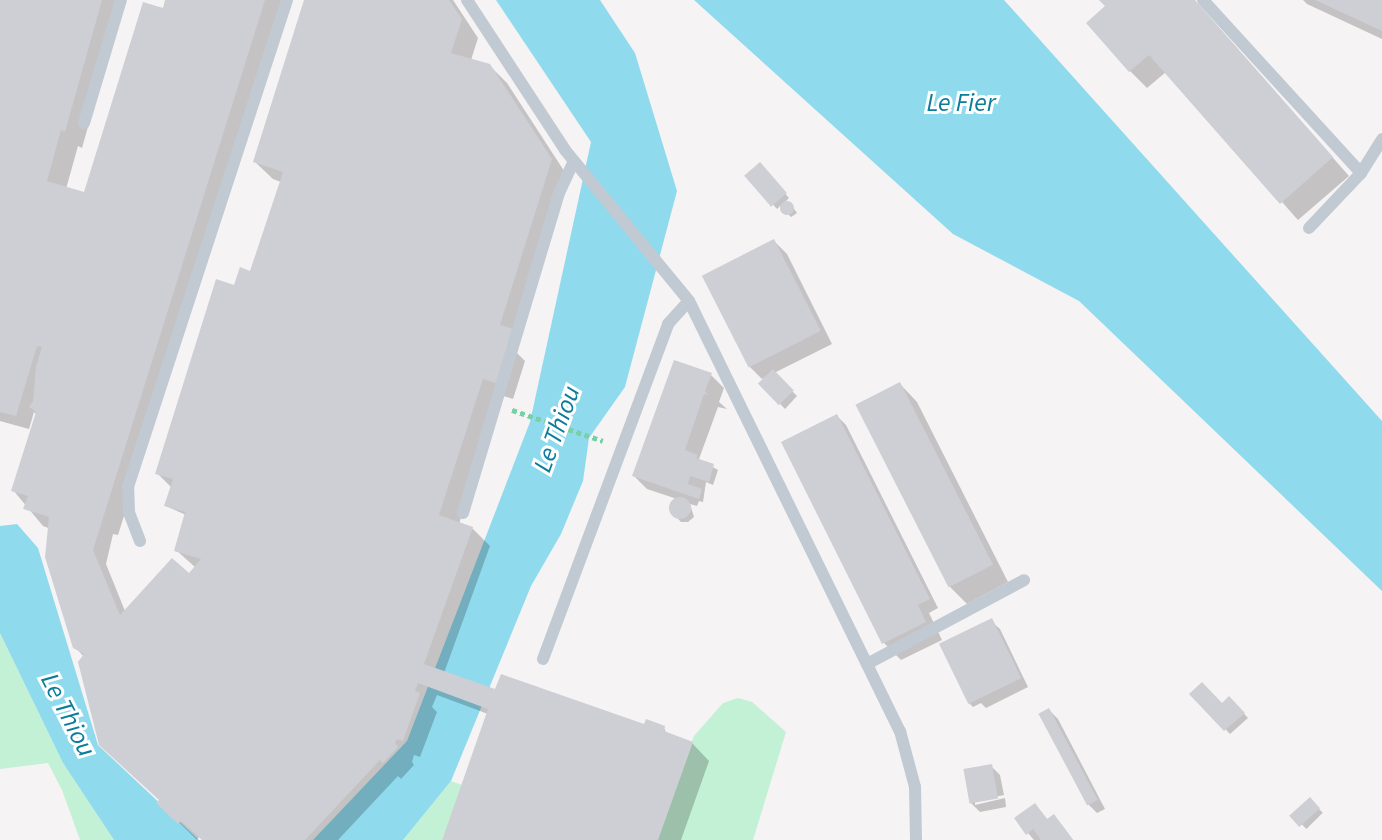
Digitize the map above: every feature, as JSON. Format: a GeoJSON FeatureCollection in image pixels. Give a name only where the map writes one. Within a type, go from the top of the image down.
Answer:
{"type":"FeatureCollection","features":[{"type":"Feature","properties":{"kind":"lane"},"geometry":{"type":"LineString","coordinates":[[84,123],[121,0]]}},
{"type":"Feature","properties":{"kind":"lane"},"geometry":{"type":"LineString","coordinates":[[140,541],[129,512],[128,487],[287,0]]}},
{"type":"Feature","properties":{"kind":"lane"},"geometry":{"type":"LineString","coordinates":[[467,0],[577,165],[689,301],[900,731],[915,787],[916,840]]}},
{"type":"Feature","properties":{"kind":"lane"},"geometry":{"type":"LineString","coordinates":[[1203,0],[1361,173]]}},
{"type":"Feature","properties":{"kind":"lane"},"geometry":{"type":"LineString","coordinates":[[1309,228],[1361,173],[1382,139]]}},
{"type":"Feature","properties":{"kind":"lane"},"geometry":{"type":"LineString","coordinates":[[463,513],[559,193],[577,165]]}},
{"type":"Feature","properties":{"kind":"lane"},"geometry":{"type":"LineString","coordinates":[[542,659],[668,324],[689,301]]}},
{"type":"Feature","properties":{"kind":"lane"},"geometry":{"type":"LineString","coordinates":[[867,664],[1024,580]]}},
{"type":"Feature","properties":{"kind":"path"},"geometry":{"type":"LineString","coordinates":[[515,411],[597,439]]}},
{"type":"Feature","properties":{"kind":"green space"},"geometry":{"type":"Polygon","coordinates":[[[0,633],[63,763],[114,840],[80,840],[62,790],[48,763],[0,769],[0,633]]]}},
{"type":"Feature","properties":{"kind":"green space"},"geometry":{"type":"Polygon","coordinates":[[[738,698],[752,702],[786,732],[753,840],[658,840],[694,736],[723,703],[738,698]]]}},
{"type":"Feature","properties":{"kind":"green space"},"geometry":{"type":"Polygon","coordinates":[[[451,781],[462,785],[442,840],[403,840],[451,781]]]}},
{"type":"Feature","properties":{"kind":"water","name":"Le Thiou"},"geometry":{"type":"Polygon","coordinates":[[[496,0],[600,0],[635,53],[677,191],[625,387],[589,438],[583,481],[561,534],[531,586],[451,781],[403,840],[313,840],[407,741],[530,422],[591,142],[496,0]]]}},
{"type":"Feature","properties":{"kind":"water","name":"Le Fier"},"geometry":{"type":"Polygon","coordinates":[[[694,0],[1004,0],[1382,421],[1382,591],[1079,301],[953,234],[694,0]]]}},
{"type":"Feature","properties":{"kind":"water","name":"Le Thiou"},"geometry":{"type":"Polygon","coordinates":[[[17,524],[38,548],[98,745],[199,840],[114,840],[63,763],[0,633],[0,526],[17,524]]]}},
{"type":"Feature","properties":{"kind":"building"},"geometry":{"type":"Polygon","coordinates":[[[0,0],[102,0],[65,132],[61,130],[47,181],[84,192],[143,2],[163,8],[165,0],[265,0],[93,550],[120,615],[172,558],[189,573],[201,559],[174,551],[185,512],[164,506],[173,479],[155,474],[216,279],[234,285],[240,267],[250,271],[283,172],[253,162],[304,0],[449,0],[462,19],[451,53],[490,64],[552,159],[500,325],[513,329],[496,383],[483,379],[439,515],[473,527],[424,664],[495,689],[501,674],[644,724],[646,719],[665,726],[664,731],[693,742],[658,840],[442,840],[488,709],[418,683],[415,691],[420,693],[403,741],[397,739],[395,743],[398,747],[383,763],[380,760],[305,840],[202,840],[181,821],[178,824],[156,803],[159,800],[99,745],[78,662],[84,654],[73,648],[45,557],[49,517],[23,509],[28,496],[11,491],[36,412],[29,407],[33,401],[36,366],[42,347],[37,346],[16,416],[0,412],[0,0]]]}},
{"type":"Feature","properties":{"kind":"building"},"geometry":{"type":"Polygon","coordinates":[[[1099,0],[1195,0],[1333,157],[1280,204],[1149,55],[1129,72],[1086,23],[1105,6],[1099,0]]]}},
{"type":"Feature","properties":{"kind":"building"},"geometry":{"type":"Polygon","coordinates":[[[1315,0],[1382,0],[1382,31],[1315,0]]]}},
{"type":"Feature","properties":{"kind":"building"},"geometry":{"type":"Polygon","coordinates":[[[760,162],[787,193],[771,207],[744,176],[760,162]]]}},
{"type":"Feature","properties":{"kind":"building"},"geometry":{"type":"Polygon","coordinates":[[[787,201],[792,203],[792,213],[787,215],[782,213],[780,208],[782,203],[787,201]]]}},
{"type":"Feature","properties":{"kind":"building"},"geometry":{"type":"Polygon","coordinates":[[[774,239],[821,331],[749,368],[702,276],[774,239]]]}},
{"type":"Feature","properties":{"kind":"building"},"geometry":{"type":"Polygon","coordinates":[[[674,360],[712,373],[705,391],[708,395],[704,394],[685,450],[698,455],[696,458],[714,464],[709,482],[690,476],[688,484],[702,489],[699,499],[632,476],[674,360]]]}},
{"type":"Feature","properties":{"kind":"building"},"geometry":{"type":"Polygon","coordinates":[[[773,369],[794,391],[779,405],[758,384],[773,369]]]}},
{"type":"Feature","properties":{"kind":"building"},"geometry":{"type":"Polygon","coordinates":[[[900,382],[993,565],[949,587],[855,405],[900,382]]]}},
{"type":"Feature","properties":{"kind":"building"},"geometry":{"type":"Polygon","coordinates":[[[837,414],[930,599],[918,605],[926,622],[882,644],[781,442],[837,414]]]}},
{"type":"Feature","properties":{"kind":"building"},"geometry":{"type":"Polygon","coordinates":[[[680,497],[688,500],[691,508],[688,516],[680,519],[672,516],[669,508],[672,500],[680,497]]]}},
{"type":"Feature","properties":{"kind":"building"},"geometry":{"type":"Polygon","coordinates":[[[992,618],[1021,678],[968,704],[939,644],[992,618]]]}},
{"type":"Feature","properties":{"kind":"building"},"geometry":{"type":"Polygon","coordinates":[[[1202,682],[1222,703],[1229,696],[1245,713],[1224,731],[1189,694],[1202,682]]]}},
{"type":"Feature","properties":{"kind":"building"},"geometry":{"type":"Polygon","coordinates":[[[1049,708],[1098,800],[1087,805],[1038,714],[1049,708]]]}},
{"type":"Feature","properties":{"kind":"building"},"geometry":{"type":"Polygon","coordinates":[[[992,764],[998,798],[970,804],[963,769],[992,764]]]}},
{"type":"Feature","properties":{"kind":"building"},"geometry":{"type":"Polygon","coordinates":[[[1310,797],[1320,808],[1299,827],[1289,816],[1310,797]]]}},
{"type":"Feature","properties":{"kind":"building"},"geometry":{"type":"Polygon","coordinates":[[[1035,803],[1047,819],[1054,814],[1073,840],[1041,840],[1033,829],[1026,835],[1014,818],[1035,803]]]}}]}
